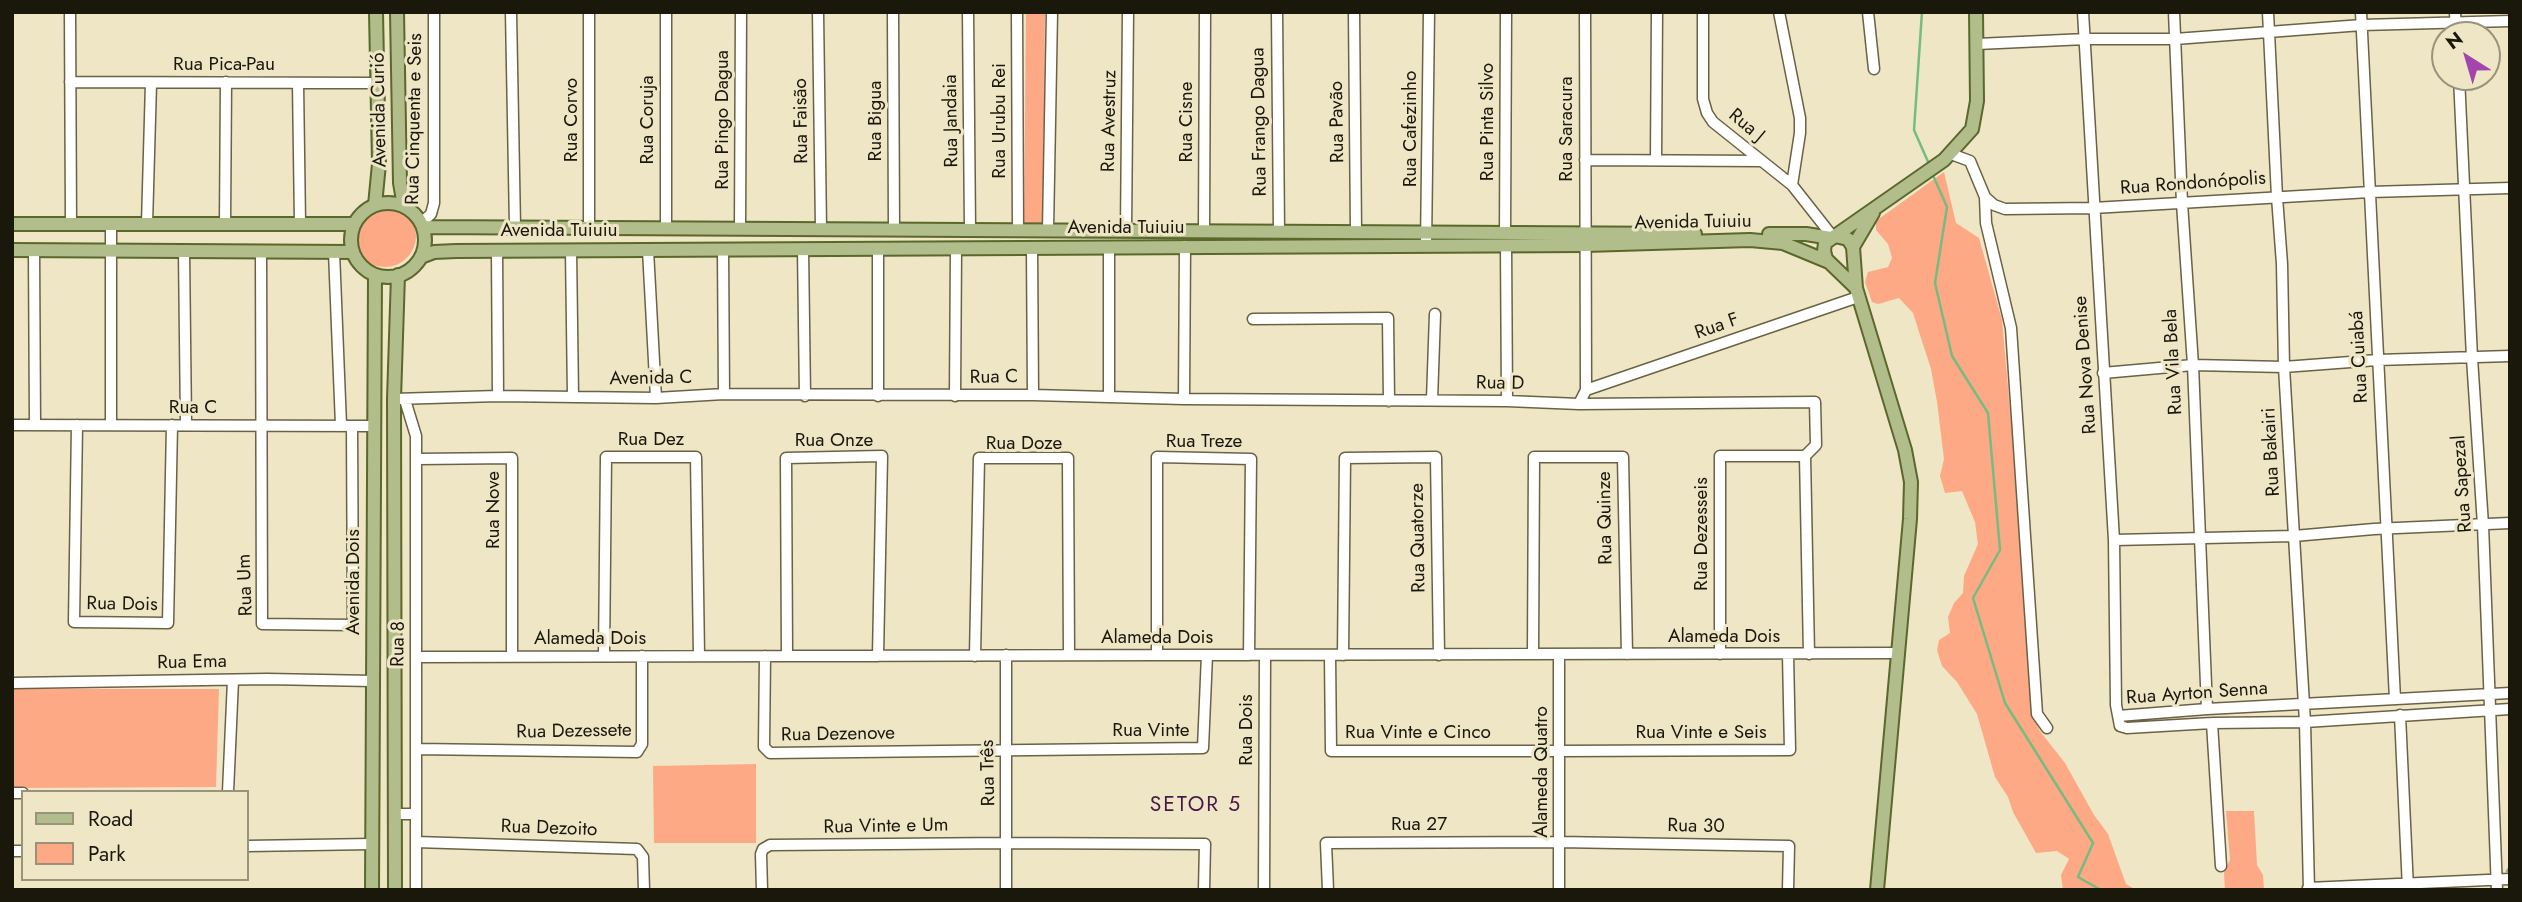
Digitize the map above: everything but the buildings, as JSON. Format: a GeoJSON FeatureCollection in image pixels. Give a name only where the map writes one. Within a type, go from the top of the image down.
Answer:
{"type":"FeatureCollection","features":[{"type":"Feature","properties":{"kind":"main road","name":"Avenida Curió"},"geometry":{"type":"LineString","coordinates":[[375,205],[379,164],[376,12]]}},
{"type":"Feature","properties":{"kind":"main road","name":"Avenida Curió"},"geometry":{"type":"LineString","coordinates":[[397,12],[400,183],[404,206]]}},
{"type":"Feature","properties":{"kind":"main road"},"geometry":{"type":"LineString","coordinates":[[1857,293],[1824,255],[1824,247],[1833,237],[1948,157],[1972,129],[1977,100],[1976,12]]}},
{"type":"Feature","properties":{"kind":"main road"},"geometry":{"type":"LineString","coordinates":[[394,203],[404,206],[414,213],[422,225],[425,237],[421,257],[415,265],[398,275],[375,275],[358,261],[353,252],[351,243],[354,224],[366,209],[375,205],[394,203]]}},
{"type":"Feature","properties":{"kind":"main road"},"geometry":{"type":"LineString","coordinates":[[1830,263],[1844,264],[1875,209]]}},
{"type":"Feature","properties":{"kind":"main road"},"geometry":{"type":"LineString","coordinates":[[12,224],[354,224]]}},
{"type":"Feature","properties":{"kind":"main road","name":"Avenida Tuiuiu"},"geometry":{"type":"LineString","coordinates":[[422,225],[1356,232],[1427,239]]}},
{"type":"Feature","properties":{"kind":"main road"},"geometry":{"type":"LineString","coordinates":[[842,249],[843,229]]}},
{"type":"Feature","properties":{"kind":"main road"},"geometry":{"type":"LineString","coordinates":[[1224,247],[1225,231]]}},
{"type":"Feature","properties":{"kind":"main road","name":"Avenida Tuiuiu"},"geometry":{"type":"LineString","coordinates":[[1586,239],[1806,234],[1833,237]]}},
{"type":"Feature","properties":{"kind":"main road"},"geometry":{"type":"LineString","coordinates":[[1833,237],[1847,239],[1853,250],[1857,293],[1905,450],[1911,482],[1877,890]]}},
{"type":"Feature","properties":{"kind":"main road","name":"Avenida Tuiuiu"},"geometry":{"type":"LineString","coordinates":[[421,257],[434,252],[497,251],[1224,247],[1427,239],[1586,239],[1783,243],[1830,263]]}},
{"type":"Feature","properties":{"kind":"main road"},"geometry":{"type":"LineString","coordinates":[[12,250],[353,252]]}},
{"type":"Feature","properties":{"kind":"main road","name":"Avenida Dois"},"geometry":{"type":"LineString","coordinates":[[372,890],[375,275]]}},
{"type":"Feature","properties":{"kind":"main road","name":"Avenida Dois"},"geometry":{"type":"LineString","coordinates":[[395,890],[393,696],[399,399],[398,275]]}},
{"type":"Feature","properties":{"kind":"street"},"geometry":{"type":"LineString","coordinates":[[70,12],[71,224]]}},
{"type":"Feature","properties":{"kind":"street","name":"Rua Cinquenta e Seis"},"geometry":{"type":"LineString","coordinates":[[422,225],[431,214],[434,203],[434,12]]}},
{"type":"Feature","properties":{"kind":"street"},"geometry":{"type":"LineString","coordinates":[[511,12],[515,227]]}},
{"type":"Feature","properties":{"kind":"street","name":"Rua Corvo"},"geometry":{"type":"LineString","coordinates":[[589,12],[589,228]]}},
{"type":"Feature","properties":{"kind":"street","name":"Rua Coruja"},"geometry":{"type":"LineString","coordinates":[[666,12],[666,228]]}},
{"type":"Feature","properties":{"kind":"street","name":"Rua Pingo Dagua"},"geometry":{"type":"LineString","coordinates":[[740,228],[741,12]]}},
{"type":"Feature","properties":{"kind":"street","name":"Rua Faisão"},"geometry":{"type":"LineString","coordinates":[[818,12],[821,229]]}},
{"type":"Feature","properties":{"kind":"street","name":"Rua Bigua"},"geometry":{"type":"LineString","coordinates":[[893,12],[894,229]]}},
{"type":"Feature","properties":{"kind":"street","name":"Rua Jandaia"},"geometry":{"type":"LineString","coordinates":[[968,12],[970,230]]}},
{"type":"Feature","properties":{"kind":"street","name":"Rua Urubu Rei"},"geometry":{"type":"LineString","coordinates":[[1017,12],[1018,230]]}},
{"type":"Feature","properties":{"kind":"street"},"geometry":{"type":"LineString","coordinates":[[1048,230],[1052,12]]}},
{"type":"Feature","properties":{"kind":"street","name":"Rua Avestruz"},"geometry":{"type":"LineString","coordinates":[[1126,231],[1128,12]]}},
{"type":"Feature","properties":{"kind":"street","name":"Rua Cisne"},"geometry":{"type":"LineString","coordinates":[[1204,231],[1205,12]]}},
{"type":"Feature","properties":{"kind":"street","name":"Rua Frango Dagua"},"geometry":{"type":"LineString","coordinates":[[1277,12],[1279,231]]}},
{"type":"Feature","properties":{"kind":"street","name":"Rua Pavão"},"geometry":{"type":"LineString","coordinates":[[1354,12],[1356,232]]}},
{"type":"Feature","properties":{"kind":"street","name":"Rua Cafezinho"},"geometry":{"type":"LineString","coordinates":[[1427,239],[1429,12]]}},
{"type":"Feature","properties":{"kind":"street","name":"Rua Pinta Silvo"},"geometry":{"type":"LineString","coordinates":[[1506,12],[1507,401]]}},
{"type":"Feature","properties":{"kind":"street","name":"Rua Saracura"},"geometry":{"type":"LineString","coordinates":[[1584,12],[1586,390]]}},
{"type":"Feature","properties":{"kind":"street"},"geometry":{"type":"LineString","coordinates":[[1656,159],[1657,12]]}},
{"type":"Feature","properties":{"kind":"street","name":"Rua J"},"geometry":{"type":"LineString","coordinates":[[1703,12],[1703,99],[1707,113],[1713,122],[1792,185],[1833,237]]}},
{"type":"Feature","properties":{"kind":"street"},"geometry":{"type":"LineString","coordinates":[[1779,12],[1800,118],[1792,185]]}},
{"type":"Feature","properties":{"kind":"street"},"geometry":{"type":"LineString","coordinates":[[1868,12],[1874,69]]}},
{"type":"Feature","properties":{"kind":"street","name":"Rua Nova Denise"},"geometry":{"type":"LineString","coordinates":[[2083,12],[2114,540],[2118,716]]}},
{"type":"Feature","properties":{"kind":"street","name":"Rua Vila Bela"},"geometry":{"type":"LineString","coordinates":[[2174,12],[2182,202],[2193,365],[2207,709]]}},
{"type":"Feature","properties":{"kind":"street","name":"Rua Bakairi"},"geometry":{"type":"LineString","coordinates":[[2268,12],[2282,264],[2284,367],[2305,722],[2309,889]]}},
{"type":"Feature","properties":{"kind":"street","name":"Rua Cuiabá"},"geometry":{"type":"LineString","coordinates":[[2361,12],[2395,699]]}},
{"type":"Feature","properties":{"kind":"street"},"geometry":{"type":"LineString","coordinates":[[1977,44],[2085,39],[2175,39],[2455,18],[2510,21]]}},
{"type":"Feature","properties":{"kind":"street","name":"Rua Pica-Pau"},"geometry":{"type":"LineString","coordinates":[[70,82],[377,83]]}},
{"type":"Feature","properties":{"kind":"street"},"geometry":{"type":"LineString","coordinates":[[225,224],[226,82]]}},
{"type":"Feature","properties":{"kind":"street"},"geometry":{"type":"LineString","coordinates":[[147,224],[151,83]]}},
{"type":"Feature","properties":{"kind":"street"},"geometry":{"type":"LineString","coordinates":[[298,83],[300,224]]}},
{"type":"Feature","properties":{"kind":"street","name":"Rua Sapezal"},"geometry":{"type":"LineString","coordinates":[[2460,91],[2483,525],[2496,885]]}},
{"type":"Feature","properties":{"kind":"street"},"geometry":{"type":"LineString","coordinates":[[1948,157],[1970,161],[1985,197],[1986,223],[2011,328],[2037,714],[2047,729]]}},
{"type":"Feature","properties":{"kind":"street"},"geometry":{"type":"LineString","coordinates":[[1585,160],[1762,161]]}},
{"type":"Feature","properties":{"kind":"street","name":"Rua Rondonópolis"},"geometry":{"type":"LineString","coordinates":[[1985,197],[1994,205],[2005,209],[2094,208],[2370,192],[2510,188]]}},
{"type":"Feature","properties":{"kind":"street"},"geometry":{"type":"LineString","coordinates":[[111,224],[111,425]]}},
{"type":"Feature","properties":{"kind":"street"},"geometry":{"type":"LineString","coordinates":[[1184,399],[1185,246]]}},
{"type":"Feature","properties":{"kind":"street"},"geometry":{"type":"LineString","coordinates":[[1109,247],[1109,397]]}},
{"type":"Feature","properties":{"kind":"street"},"geometry":{"type":"LineString","coordinates":[[1032,248],[1033,395]]}},
{"type":"Feature","properties":{"kind":"street"},"geometry":{"type":"LineString","coordinates":[[803,249],[805,396]]}},
{"type":"Feature","properties":{"kind":"street"},"geometry":{"type":"LineString","coordinates":[[878,249],[878,396]]}},
{"type":"Feature","properties":{"kind":"street"},"geometry":{"type":"LineString","coordinates":[[955,396],[956,249]]}},
{"type":"Feature","properties":{"kind":"street"},"geometry":{"type":"LineString","coordinates":[[33,250],[35,425]]}},
{"type":"Feature","properties":{"kind":"street"},"geometry":{"type":"LineString","coordinates":[[571,250],[573,397]]}},
{"type":"Feature","properties":{"kind":"street"},"geometry":{"type":"LineString","coordinates":[[648,250],[656,398]]}},
{"type":"Feature","properties":{"kind":"street"},"geometry":{"type":"LineString","coordinates":[[723,250],[724,394]]}},
{"type":"Feature","properties":{"kind":"street"},"geometry":{"type":"LineString","coordinates":[[184,251],[186,425]]}},
{"type":"Feature","properties":{"kind":"street"},"geometry":{"type":"LineString","coordinates":[[261,251],[261,426]]}},
{"type":"Feature","properties":{"kind":"street"},"geometry":{"type":"LineString","coordinates":[[399,399],[498,396],[497,251]]}},
{"type":"Feature","properties":{"kind":"street"},"geometry":{"type":"LineString","coordinates":[[334,252],[347,426]]}},
{"type":"Feature","properties":{"kind":"street","name":"Rua F"},"geometry":{"type":"LineString","coordinates":[[1586,390],[1857,293]]}},
{"type":"Feature","properties":{"kind":"street"},"geometry":{"type":"LineString","coordinates":[[1432,400],[1435,314]]}},
{"type":"Feature","properties":{"kind":"street"},"geometry":{"type":"LineString","coordinates":[[1253,319],[1388,318],[1390,401]]}},
{"type":"Feature","properties":{"kind":"street"},"geometry":{"type":"LineString","coordinates":[[2103,373],[2193,365],[2284,367],[2377,360],[2510,356]]}},
{"type":"Feature","properties":{"kind":"street"},"geometry":{"type":"LineString","coordinates":[[1579,404],[1586,390]]}},
{"type":"Feature","properties":{"kind":"street","name":"Rua C"},"geometry":{"type":"LineString","coordinates":[[805,396],[1033,395],[1184,399]]}},
{"type":"Feature","properties":{"kind":"street","name":"Avenida C"},"geometry":{"type":"LineString","coordinates":[[498,396],[805,396]]}},
{"type":"Feature","properties":{"kind":"street","name":"Rua 8"},"geometry":{"type":"LineString","coordinates":[[399,399],[416,436],[417,458],[416,890]]}},
{"type":"Feature","properties":{"kind":"street","name":"Rua D"},"geometry":{"type":"LineString","coordinates":[[1184,399],[1432,400],[1579,404],[1815,402],[1816,445],[1805,456]]}},
{"type":"Feature","properties":{"kind":"street","name":"Rua C"},"geometry":{"type":"LineString","coordinates":[[12,425],[374,426]]}},
{"type":"Feature","properties":{"kind":"street","name":"Rua Dois"},"geometry":{"type":"LineString","coordinates":[[77,425],[74,622],[169,623],[172,425]]}},
{"type":"Feature","properties":{"kind":"street","name":"Rua Um"},"geometry":{"type":"LineString","coordinates":[[261,426],[262,624],[354,625],[347,426]]}},
{"type":"Feature","properties":{"kind":"street","name":"Rua Dezesseis"},"geometry":{"type":"LineString","coordinates":[[1720,654],[1720,456],[1805,456]]}},
{"type":"Feature","properties":{"kind":"street"},"geometry":{"type":"LineString","coordinates":[[1805,456],[1809,654]]}},
{"type":"Feature","properties":{"kind":"street","name":"Rua Dez"},"geometry":{"type":"LineString","coordinates":[[604,656],[606,457],[696,457],[699,656]]}},
{"type":"Feature","properties":{"kind":"street","name":"Rua Onze"},"geometry":{"type":"LineString","coordinates":[[787,656],[786,458],[882,457],[878,656]]}},
{"type":"Feature","properties":{"kind":"street","name":"Rua Treze"},"geometry":{"type":"LineString","coordinates":[[1157,655],[1157,457],[1251,459],[1250,655]]}},
{"type":"Feature","properties":{"kind":"street","name":"Rua Quatorze"},"geometry":{"type":"LineString","coordinates":[[1343,655],[1345,458],[1436,457],[1439,654]]}},
{"type":"Feature","properties":{"kind":"street","name":"Rua Quinze"},"geometry":{"type":"LineString","coordinates":[[1532,654],[1534,457],[1623,457],[1627,654]]}},
{"type":"Feature","properties":{"kind":"street","name":"Rua Nove"},"geometry":{"type":"LineString","coordinates":[[417,458],[512,458],[512,656]]}},
{"type":"Feature","properties":{"kind":"street","name":"Rua Doze"},"geometry":{"type":"LineString","coordinates":[[975,656],[979,458],[1068,458],[1069,655]]}},
{"type":"Feature","properties":{"kind":"street"},"geometry":{"type":"LineString","coordinates":[[2114,540],[2294,536],[2510,523]]}},
{"type":"Feature","properties":{"kind":"street","name":"Alameda Dois"},"geometry":{"type":"LineString","coordinates":[[416,657],[1897,653]]}},
{"type":"Feature","properties":{"kind":"street","name":"Rua Vinte e Cinco"},"geometry":{"type":"LineString","coordinates":[[1330,654],[1331,751],[1559,751]]}},
{"type":"Feature","properties":{"kind":"street","name":"Alameda Quatro"},"geometry":{"type":"LineString","coordinates":[[1559,654],[1559,890]]}},
{"type":"Feature","properties":{"kind":"street","name":"Rua Vinte e Seis"},"geometry":{"type":"LineString","coordinates":[[1559,751],[1790,750],[1788,654]]}},
{"type":"Feature","properties":{"kind":"street","name":"Rua Três"},"geometry":{"type":"LineString","coordinates":[[1006,655],[1006,890]]}},
{"type":"Feature","properties":{"kind":"street","name":"Rua Vinte"},"geometry":{"type":"LineString","coordinates":[[1006,750],[1203,748],[1207,655]]}},
{"type":"Feature","properties":{"kind":"street","name":"Rua Dois"},"geometry":{"type":"LineString","coordinates":[[1264,890],[1265,655]]}},
{"type":"Feature","properties":{"kind":"street","name":"Rua Dezessete"},"geometry":{"type":"LineString","coordinates":[[416,750],[637,752],[642,744],[642,656]]}},
{"type":"Feature","properties":{"kind":"street","name":"Rua Dezenove"},"geometry":{"type":"LineString","coordinates":[[765,656],[764,747],[768,753],[1006,750]]}},
{"type":"Feature","properties":{"kind":"street"},"geometry":{"type":"LineString","coordinates":[[228,790],[233,680]]}},
{"type":"Feature","properties":{"kind":"street","name":"Rua Ema"},"geometry":{"type":"LineString","coordinates":[[12,683],[373,681]]}},
{"type":"Feature","properties":{"kind":"street","name":"Rua Ayrton Senna"},"geometry":{"type":"LineString","coordinates":[[2510,693],[2118,716],[2120,726],[2127,728],[2305,722],[2510,709]]}},
{"type":"Feature","properties":{"kind":"street"},"geometry":{"type":"LineString","coordinates":[[393,696],[415,696]]}},
{"type":"Feature","properties":{"kind":"street"},"geometry":{"type":"LineString","coordinates":[[2400,715],[2408,887]]}},
{"type":"Feature","properties":{"kind":"street"},"geometry":{"type":"LineString","coordinates":[[2213,723],[2221,866]]}},
{"type":"Feature","properties":{"kind":"street"},"geometry":{"type":"LineString","coordinates":[[394,814],[415,814]]}},
{"type":"Feature","properties":{"kind":"street","name":"Rua Dezoito"},"geometry":{"type":"LineString","coordinates":[[416,842],[637,849],[643,857],[644,890]]}},
{"type":"Feature","properties":{"kind":"street","name":"Rua 27"},"geometry":{"type":"LineString","coordinates":[[1328,890],[1326,843],[1559,842]]}},
{"type":"Feature","properties":{"kind":"street","name":"Rua 30"},"geometry":{"type":"LineString","coordinates":[[1559,842],[1789,846],[1788,890]]}},
{"type":"Feature","properties":{"kind":"street","name":"Rua Vinte e Um"},"geometry":{"type":"LineString","coordinates":[[762,890],[761,853],[765,847],[772,845],[1007,843],[1205,844],[1204,890]]}},
{"type":"Feature","properties":{"kind":"street"},"geometry":{"type":"LineString","coordinates":[[248,846],[372,844]]}},
{"type":"Feature","properties":{"kind":"street"},"geometry":{"type":"LineString","coordinates":[[2309,889],[2496,885],[2510,879]]}},
{"type":"Feature","properties":{"kind":"green space"},"geometry":{"type":"Polygon","coordinates":[[[1026,12],[1045,12],[1043,224],[1024,224],[1026,12]]]}},
{"type":"Feature","properties":{"kind":"green space"},"geometry":{"type":"Polygon","coordinates":[[[1944,172],[1956,223],[1979,238],[2002,320],[2019,510],[2032,711],[2039,730],[2065,763],[2094,815],[2108,834],[2126,884],[2136,890],[2063,890],[2061,875],[2069,859],[2057,851],[2036,853],[1995,777],[1977,714],[1957,682],[1942,666],[1937,650],[1939,640],[1950,633],[1948,617],[1954,603],[1963,593],[1964,576],[1978,544],[1975,522],[1962,491],[1945,493],[1940,476],[1944,459],[1937,402],[1931,369],[1913,313],[1899,298],[1878,304],[1872,302],[1865,282],[1868,272],[1888,267],[1892,258],[1888,244],[1876,230],[1876,221],[1944,172]]]}},
{"type":"Feature","properties":{"kind":"green space"},"geometry":{"type":"Polygon","coordinates":[[[385,205],[407,214],[416,236],[407,258],[385,267],[363,258],[354,236],[363,214],[385,205]]]}},
{"type":"Feature","properties":{"kind":"green space"},"geometry":{"type":"Polygon","coordinates":[[[12,689],[219,689],[216,787],[12,788],[12,689]]]}},
{"type":"Feature","properties":{"kind":"green space"},"geometry":{"type":"Polygon","coordinates":[[[756,764],[756,843],[654,843],[653,766],[756,764]]]}},
{"type":"Feature","properties":{"kind":"green space"},"geometry":{"type":"Polygon","coordinates":[[[2226,811],[2254,811],[2257,865],[2263,875],[2264,890],[2225,890],[2224,872],[2230,860],[2226,811]]]}},
{"type":"Feature","properties":{"kind":"waterway"},"geometry":{"type":"LineString","coordinates":[[1922,12],[1914,130],[1929,164]]}},
{"type":"Feature","properties":{"kind":"waterway"},"geometry":{"type":"LineString","coordinates":[[1932,173],[1947,207],[1935,283],[1952,356],[1988,413],[2000,550],[1973,598],[2005,703],[2093,843],[2078,877],[2101,890]]}},
{"type":"Feature","properties":{"kind":"waterway"},"geometry":{"type":"LineString","coordinates":[[2507,871],[2510,867]]}},
{"type":"Feature","properties":{"kind":"district","name":"SETOR 5"},"geometry":{"type":"Point","coordinates":[1196,806]}}]}
